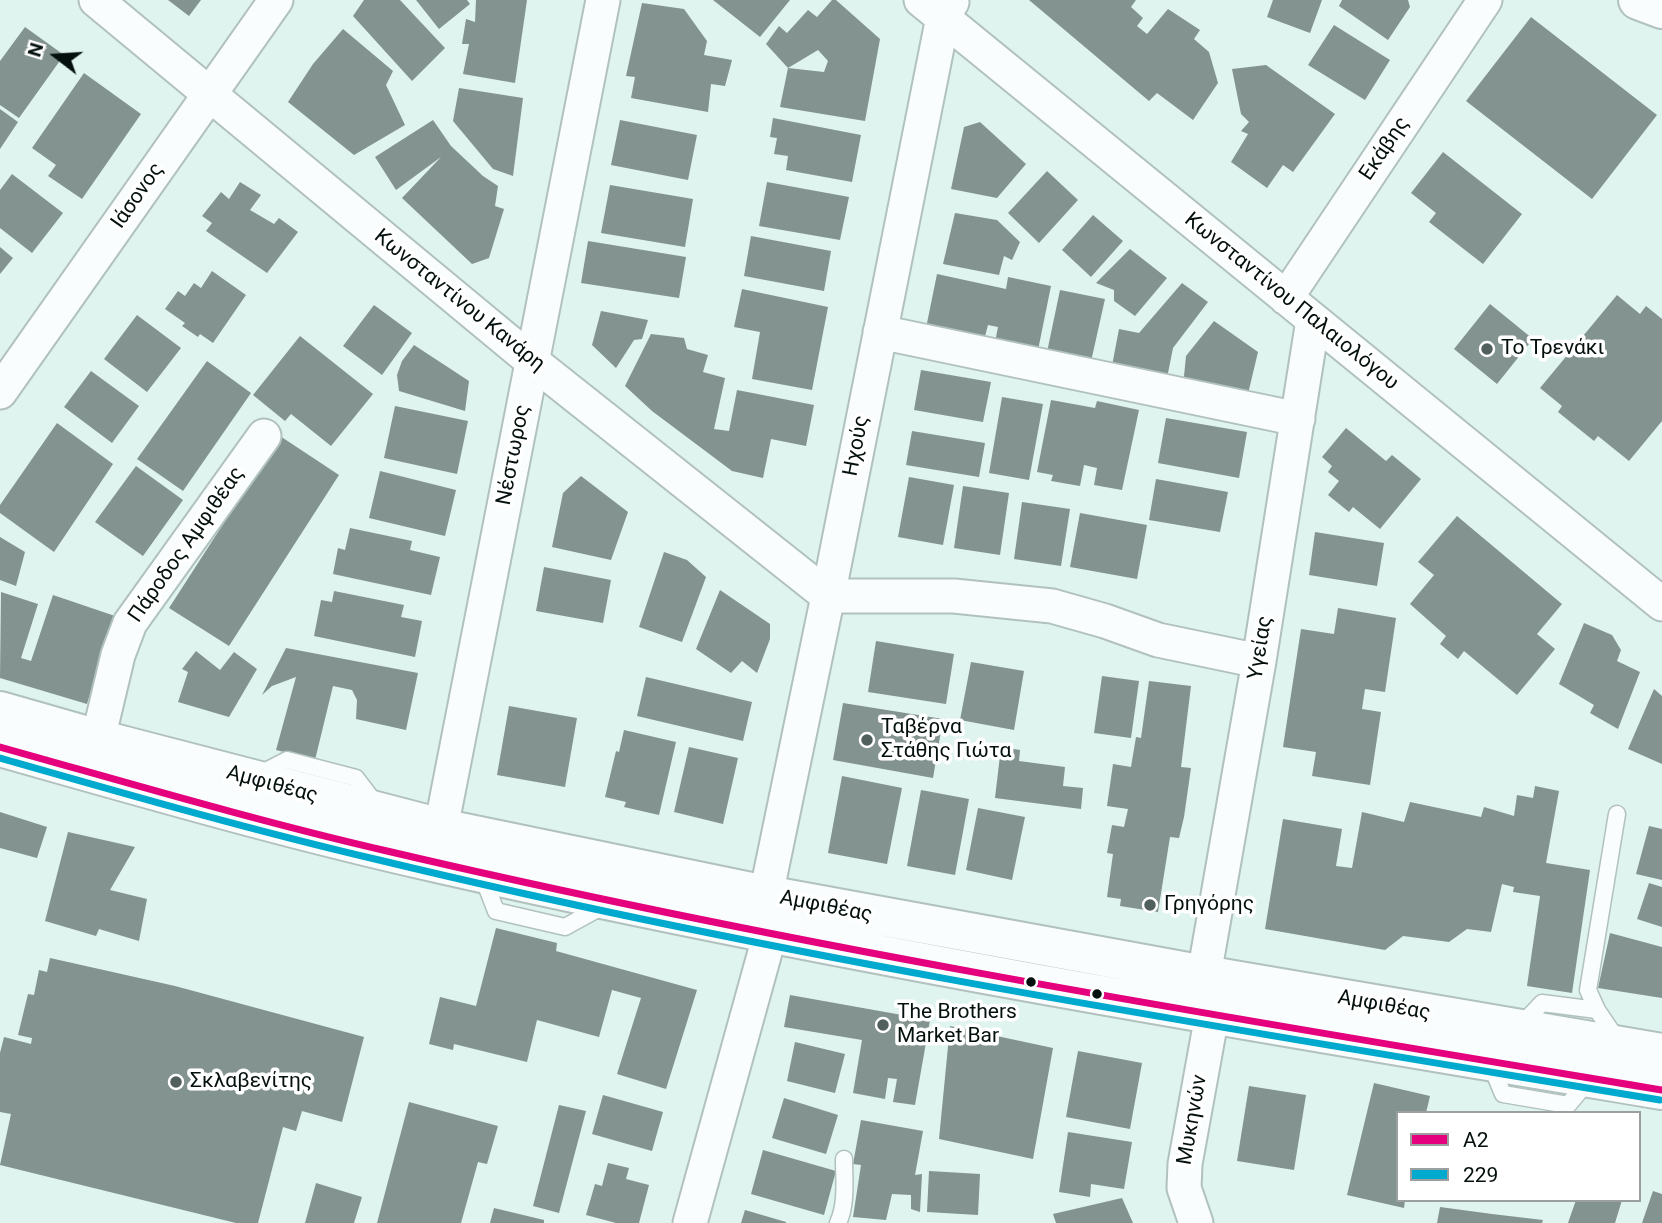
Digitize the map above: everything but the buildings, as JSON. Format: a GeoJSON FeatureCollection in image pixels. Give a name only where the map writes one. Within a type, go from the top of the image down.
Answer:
{"type":"FeatureCollection","features":[{"type":"Feature","properties":{"kind":"main road"},"geometry":{"type":"LineString","coordinates":[[1638,0],[1662,9]]}},
{"type":"Feature","properties":{"kind":"main road","name":"Αμφιθέας"},"geometry":{"type":"LineString","coordinates":[[0,712],[441,828],[766,895],[1204,975],[1662,1053]]}},
{"type":"Feature","properties":{"kind":"main road","name":"Αμφιθέας"},"geometry":{"type":"LineString","coordinates":[[0,747],[178,797],[481,873],[771,934],[1212,1015],[1662,1090]]}},
{"type":"Feature","properties":{"kind":"street","name":"Κωνσταντίνου Κανάρη"},"geometry":{"type":"LineString","coordinates":[[96,0],[533,362],[828,596]]}},
{"type":"Feature","properties":{"kind":"street","name":"Ιάσονος"},"geometry":{"type":"LineString","coordinates":[[5,374],[276,0]]}},
{"type":"Feature","properties":{"kind":"street","name":"Νέστωρος"},"geometry":{"type":"LineString","coordinates":[[441,828],[603,0]]}},
{"type":"Feature","properties":{"kind":"street","name":"Εκάβης"},"geometry":{"type":"LineString","coordinates":[[1286,298],[1485,0]]}},
{"type":"Feature","properties":{"kind":"street","name":"Κωνσταντίνου Παλαιολόγου"},"geometry":{"type":"LineString","coordinates":[[939,6],[1286,298],[1662,604]]}},
{"type":"Feature","properties":{"kind":"street","name":"Ηχούς"},"geometry":{"type":"LineString","coordinates":[[766,895],[880,332],[939,6]]}},
{"type":"Feature","properties":{"kind":"street","name":"Υγείας"},"geometry":{"type":"LineString","coordinates":[[1204,975],[1259,661],[1313,320]]}},
{"type":"Feature","properties":{"kind":"street"},"geometry":{"type":"LineString","coordinates":[[880,332],[1298,419]]}},
{"type":"Feature","properties":{"kind":"street","name":"Πάροδος Αμφιθέας"},"geometry":{"type":"LineString","coordinates":[[98,739],[118,655],[130,623],[264,436]]}},
{"type":"Feature","properties":{"kind":"street"},"geometry":{"type":"LineString","coordinates":[[828,596],[954,596],[1052,606],[1158,640],[1259,661]]}},
{"type":"Feature","properties":{"kind":"street"},"geometry":{"type":"LineString","coordinates":[[690,1223],[771,934]]}},
{"type":"Feature","properties":{"kind":"street","name":"Μυκηνών"},"geometry":{"type":"LineString","coordinates":[[1196,1223],[1184,1188],[1185,1164],[1212,1015]]}},
{"type":"Feature","properties":{"kind":"lane"},"geometry":{"type":"LineString","coordinates":[[1617,814],[1588,990],[1597,1010],[1622,1046]]}},
{"type":"Feature","properties":{"kind":"lane"},"geometry":{"type":"LineString","coordinates":[[1518,1028],[1542,1003],[1597,1010]]}},
{"type":"Feature","properties":{"kind":"lane"},"geometry":{"type":"LineString","coordinates":[[838,1223],[845,1183],[844,1158]]}},
{"type":"Feature","properties":{"kind":"transit line","name":"Α2"},"geometry":{"type":"LineString","coordinates":[[0,747],[338,839],[545,887],[704,920],[1023,981],[1662,1090]]}},
{"type":"Feature","properties":{"kind":"transit line","name":"229"},"geometry":{"type":"LineString","coordinates":[[0,758],[331,848],[697,931],[1017,992],[1660,1100]]}},
{"type":"Feature","properties":{"kind":"place","name":"Το Τρενάκι"},"geometry":{"type":"Point","coordinates":[1487,349]}},
{"type":"Feature","properties":{"kind":"place","name":"Ταβέρνα Στάθης Γιώτα"},"geometry":{"type":"Point","coordinates":[867,740]}},
{"type":"Feature","properties":{"kind":"place","name":"Γρηγόρης"},"geometry":{"type":"Point","coordinates":[1150,905]}},
{"type":"Feature","properties":{"kind":"place","name":"The Brothers Market Bar"},"geometry":{"type":"Point","coordinates":[883,1025]}},
{"type":"Feature","properties":{"kind":"place","name":"Σκλαβενίτης"},"geometry":{"type":"Point","coordinates":[176,1082]}}]}
